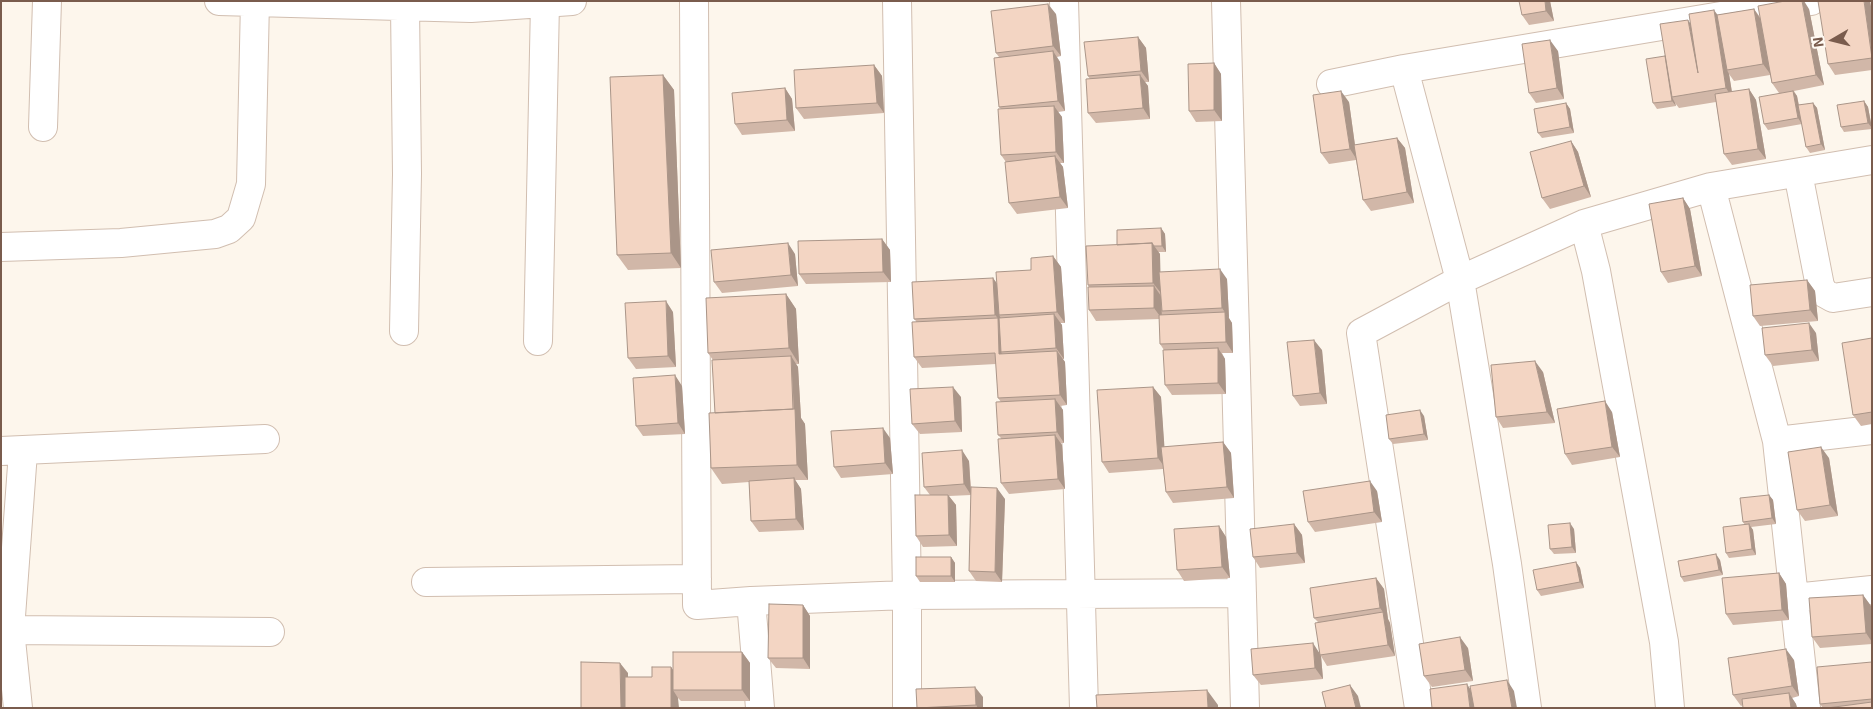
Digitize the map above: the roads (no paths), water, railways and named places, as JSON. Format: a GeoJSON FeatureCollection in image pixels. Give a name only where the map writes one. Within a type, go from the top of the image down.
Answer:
{"type":"FeatureCollection","features":[{"type":"Feature","properties":{"kind":"street"},"geometry":{"type":"LineString","coordinates":[[43,127],[46,1]]}},
{"type":"Feature","properties":{"kind":"street"},"geometry":{"type":"LineString","coordinates":[[219,1],[404,6],[558,2],[538,341]]}},
{"type":"Feature","properties":{"kind":"street"},"geometry":{"type":"LineString","coordinates":[[694,1],[697,605],[907,595],[1242,593]]}},
{"type":"Feature","properties":{"kind":"street"},"geometry":{"type":"LineString","coordinates":[[898,1],[907,708]]}},
{"type":"Feature","properties":{"kind":"street"},"geometry":{"type":"LineString","coordinates":[[1064,1],[1084,708]]}},
{"type":"Feature","properties":{"kind":"street"},"geometry":{"type":"LineString","coordinates":[[1226,1],[1245,708]]}},
{"type":"Feature","properties":{"kind":"street"},"geometry":{"type":"LineString","coordinates":[[1331,84],[1404,69],[1811,1]]}},
{"type":"Feature","properties":{"kind":"street"},"geometry":{"type":"LineString","coordinates":[[1,247],[121,243],[215,234],[229,229],[241,218],[251,184],[255,2]]}},
{"type":"Feature","properties":{"kind":"street"},"geometry":{"type":"LineString","coordinates":[[404,6],[407,184],[404,331]]}},
{"type":"Feature","properties":{"kind":"street"},"geometry":{"type":"LineString","coordinates":[[1404,69],[1460,280],[1507,564],[1527,708]]}},
{"type":"Feature","properties":{"kind":"street"},"geometry":{"type":"LineString","coordinates":[[1419,708],[1361,333],[1460,280],[1584,224],[1711,187],[1872,160]]}},
{"type":"Feature","properties":{"kind":"street"},"geometry":{"type":"LineString","coordinates":[[1798,173],[1820,286],[1824,293],[1833,298],[1872,292]]}},
{"type":"Feature","properties":{"kind":"street"},"geometry":{"type":"LineString","coordinates":[[1711,187],[1776,442],[1806,708]]}},
{"type":"Feature","properties":{"kind":"street"},"geometry":{"type":"LineString","coordinates":[[1584,224],[1598,281],[1664,642],[1670,708]]}},
{"type":"Feature","properties":{"kind":"street"},"geometry":{"type":"LineString","coordinates":[[1776,442],[1872,430]]}},
{"type":"Feature","properties":{"kind":"street"},"geometry":{"type":"LineString","coordinates":[[18,708],[10,630],[12,452],[265,439]]}},
{"type":"Feature","properties":{"kind":"street"},"geometry":{"type":"LineString","coordinates":[[426,582],[697,579]]}},
{"type":"Feature","properties":{"kind":"street"},"geometry":{"type":"LineString","coordinates":[[1794,598],[1872,590]]}},
{"type":"Feature","properties":{"kind":"street"},"geometry":{"type":"LineString","coordinates":[[751,601],[760,708]]}},
{"type":"Feature","properties":{"kind":"street"},"geometry":{"type":"LineString","coordinates":[[10,630],[270,632]]}}]}
